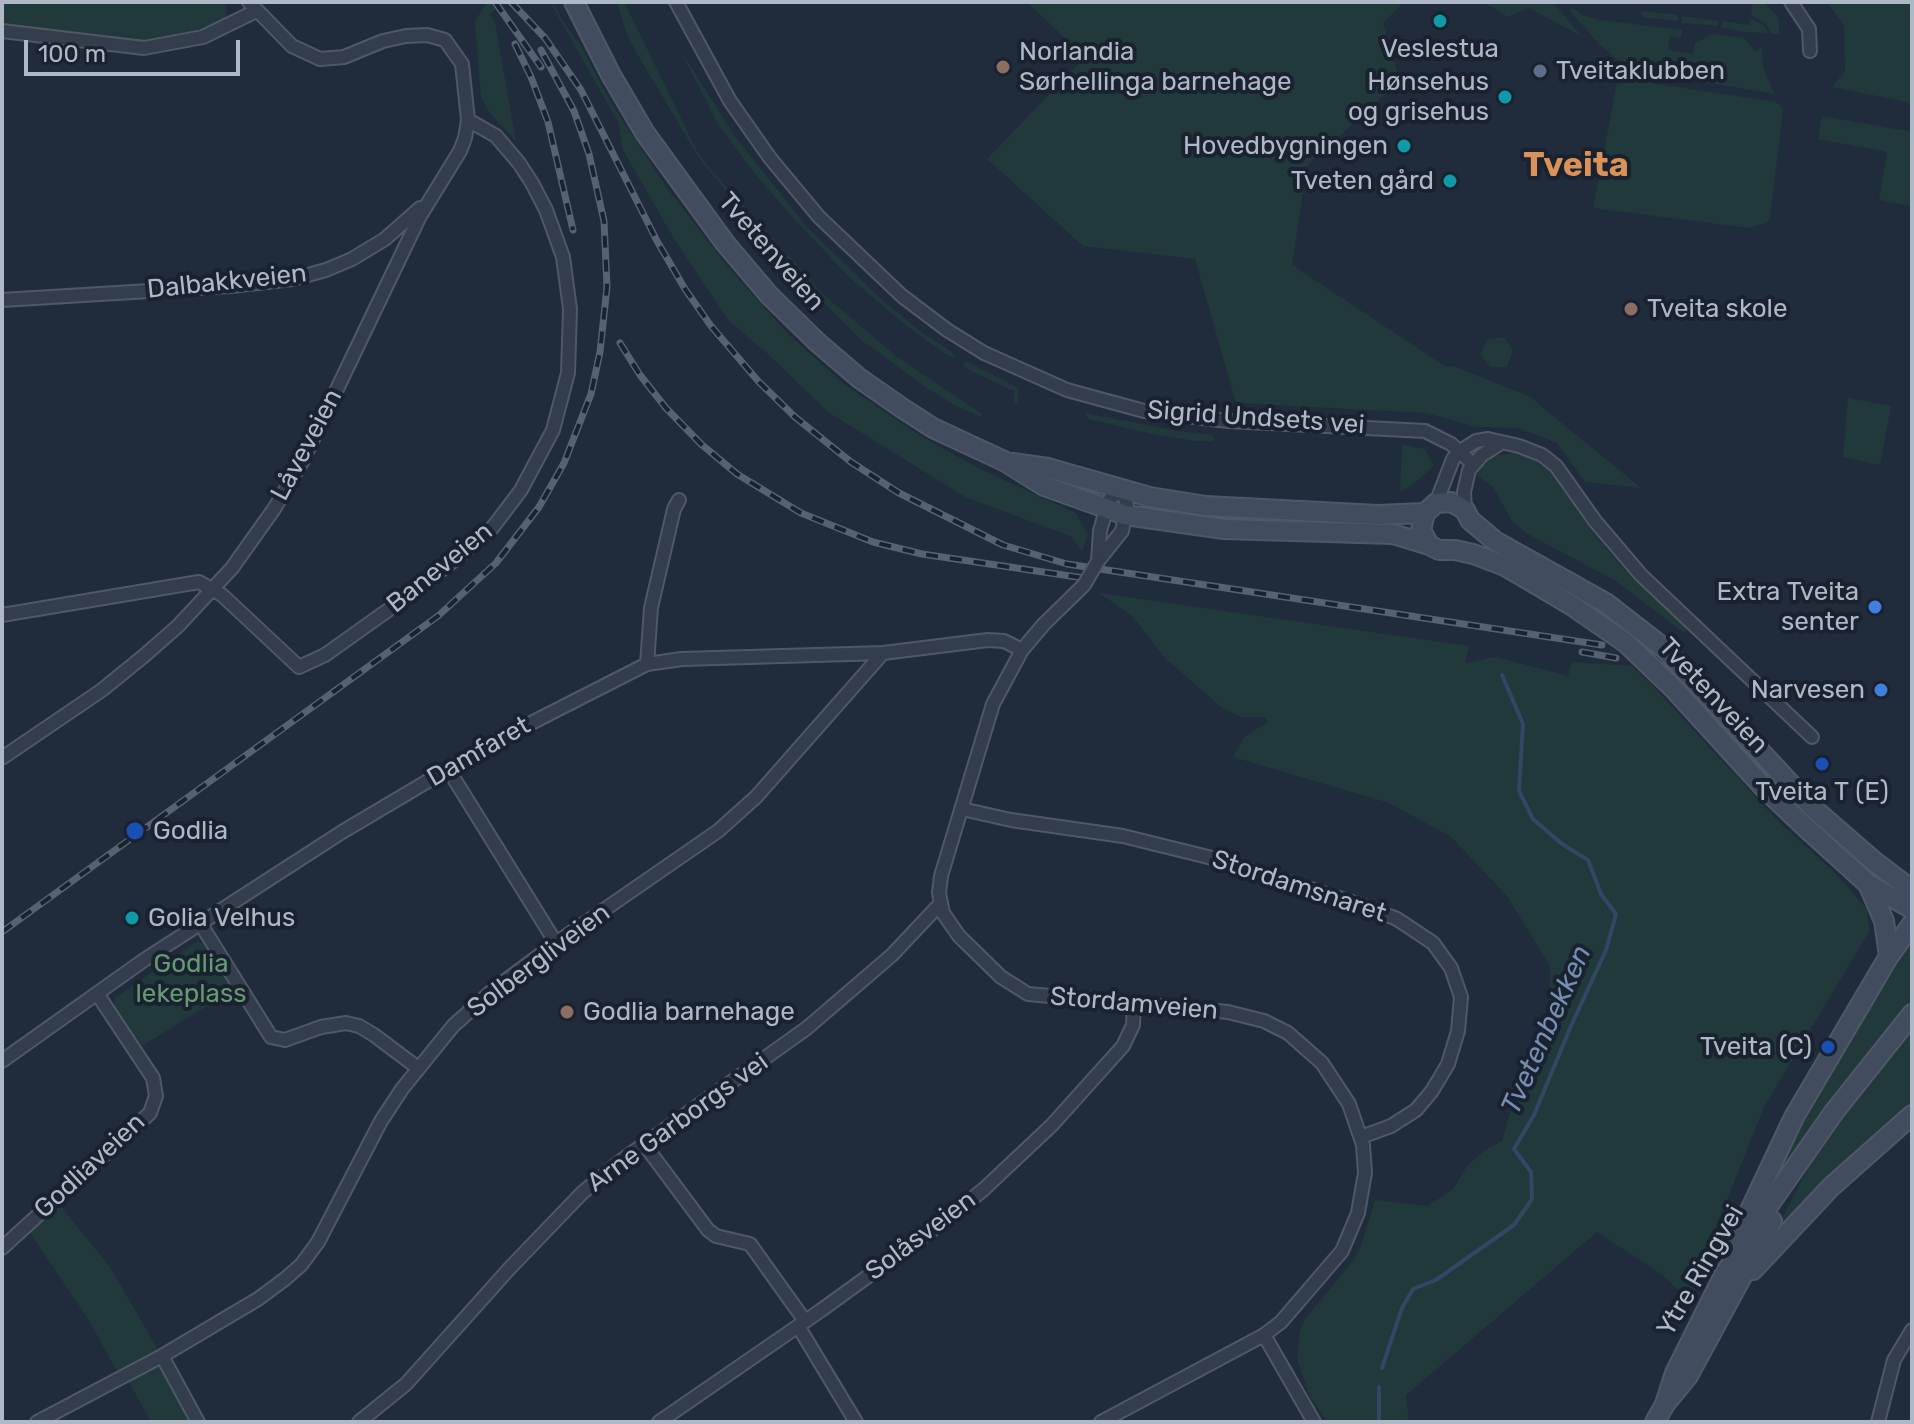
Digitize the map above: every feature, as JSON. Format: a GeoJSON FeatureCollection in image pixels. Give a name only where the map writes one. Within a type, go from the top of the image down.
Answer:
{"type":"FeatureCollection","features":[{"type":"Feature","properties":{"kind":"main road","name":"Tvetenveien"},"geometry":{"type":"LineString","coordinates":[[574,2],[645,133],[703,216],[769,295],[817,342],[881,394],[933,428],[1004,461],[1044,486],[1106,510],[1224,529],[1393,534],[1444,551],[1455,550],[1492,560],[1521,574],[1597,621],[1626,643],[1674,689],[1786,809],[1875,888],[1912,909]]}},
{"type":"Feature","properties":{"kind":"main road","name":"Tvetenveien"},"geometry":{"type":"LineString","coordinates":[[1004,461],[1048,468],[1150,497],[1229,509],[1389,515],[1451,502],[1495,541],[1593,595],[1646,632],[1814,809],[1912,890]]}},
{"type":"Feature","properties":{"kind":"main road"},"geometry":{"type":"LineString","coordinates":[[1429,545],[1421,530],[1430,508]]}},
{"type":"Feature","properties":{"kind":"main road"},"geometry":{"type":"LineString","coordinates":[[1455,550],[1468,538],[1467,515]]}},
{"type":"Feature","properties":{"kind":"main road"},"geometry":{"type":"LineString","coordinates":[[1729,1282],[1732,1247],[1787,1129],[1889,956],[1908,931],[1875,888]]}},
{"type":"Feature","properties":{"kind":"main road"},"geometry":{"type":"LineString","coordinates":[[1875,888],[1889,956]]}},
{"type":"Feature","properties":{"kind":"main road","name":"Ytre Ringvei"},"geometry":{"type":"LineString","coordinates":[[1655,1422],[1688,1376],[1729,1282],[1778,1210],[1795,1170],[1852,1088],[1912,1014]]}},
{"type":"Feature","properties":{"kind":"main road"},"geometry":{"type":"LineString","coordinates":[[1729,1282],[1912,1115]]}},
{"type":"Feature","properties":{"kind":"street","name":"Sigrid Undsets vei"},"geometry":{"type":"LineString","coordinates":[[676,2],[749,130],[819,217],[902,296],[984,353],[1078,394],[1144,411],[1228,421],[1413,429],[1439,437],[1473,464]]}},
{"type":"Feature","properties":{"kind":"street"},"geometry":{"type":"LineString","coordinates":[[1791,2],[1809,29],[1810,51]]}},
{"type":"Feature","properties":{"kind":"street"},"geometry":{"type":"LineString","coordinates":[[2,31],[144,48],[203,37],[253,6]]}},
{"type":"Feature","properties":{"kind":"street","name":"Låveveien"},"geometry":{"type":"LineString","coordinates":[[2,758],[109,684],[159,643],[214,589],[259,531],[291,481],[428,200],[460,151],[468,120],[462,64],[450,44],[436,36],[406,36],[383,41],[344,57],[320,59],[292,46],[253,6]]}},
{"type":"Feature","properties":{"kind":"street","name":"Baneveien"},"geometry":{"type":"LineString","coordinates":[[214,589],[294,665],[307,665],[391,608],[475,544],[508,510],[534,468],[553,430],[568,373],[571,336],[567,281],[555,234],[532,183],[496,136],[468,120]]}},
{"type":"Feature","properties":{"kind":"street","name":"Dalbakkveien"},"geometry":{"type":"LineString","coordinates":[[2,300],[231,286],[293,279],[352,259],[385,239],[428,200]]}},
{"type":"Feature","properties":{"kind":"street"},"geometry":{"type":"LineString","coordinates":[[1430,508],[1453,459],[1476,441],[1488,439],[1526,448],[1552,462],[1627,559],[1812,737]]}},
{"type":"Feature","properties":{"kind":"street"},"geometry":{"type":"LineString","coordinates":[[1467,515],[1465,482],[1473,464],[1501,443]]}},
{"type":"Feature","properties":{"kind":"street"},"geometry":{"type":"LineString","coordinates":[[940,904],[941,876],[985,725],[1002,683],[1022,650],[1084,585],[1101,555],[1122,531],[1127,505],[1122,489],[1110,499],[1106,510],[1101,555]]}},
{"type":"Feature","properties":{"kind":"street"},"geometry":{"type":"LineString","coordinates":[[647,664],[651,608],[674,509],[679,500]]}},
{"type":"Feature","properties":{"kind":"street"},"geometry":{"type":"LineString","coordinates":[[2,615],[191,582],[214,589]]}},
{"type":"Feature","properties":{"kind":"street","name":"Damfaret"},"geometry":{"type":"LineString","coordinates":[[2,1061],[144,960],[332,839],[561,706],[647,664],[682,659],[883,653],[988,640],[1004,641],[1022,650]]}},
{"type":"Feature","properties":{"kind":"street","name":"Solbergliveien"},"geometry":{"type":"LineString","coordinates":[[37,1422],[162,1356],[258,1299],[301,1265],[318,1242],[381,1121],[418,1068],[453,1026],[493,990],[692,850],[756,797],[883,653]]}},
{"type":"Feature","properties":{"kind":"street"},"geometry":{"type":"LineString","coordinates":[[448,769],[556,943]]}},
{"type":"Feature","properties":{"kind":"street","name":"Stordamsnaret"},"geometry":{"type":"LineString","coordinates":[[962,809],[1011,820],[1123,836],[1228,862],[1397,919],[1433,943],[1451,968],[1461,997],[1458,1031],[1448,1064],[1416,1110],[1391,1126],[1361,1137]]}},
{"type":"Feature","properties":{"kind":"street","name":"Stordamveien"},"geometry":{"type":"LineString","coordinates":[[940,904],[959,936],[1001,977],[1022,991],[1044,997],[1239,1014],[1264,1021],[1288,1033],[1331,1073],[1349,1104],[1361,1137],[1364,1183],[1358,1213],[1348,1239],[1334,1263],[1288,1316],[1264,1335],[1101,1422]]}},
{"type":"Feature","properties":{"kind":"street","name":"Arne Garborgs vei"},"geometry":{"type":"LineString","coordinates":[[359,1422],[406,1384],[550,1224],[590,1186],[807,1028],[892,955],[940,904]]}},
{"type":"Feature","properties":{"kind":"street"},"geometry":{"type":"LineString","coordinates":[[200,923],[271,1037],[285,1040],[321,1027],[346,1023],[374,1035],[418,1068]]}},
{"type":"Feature","properties":{"kind":"street","name":"Godliaveien"},"geometry":{"type":"LineString","coordinates":[[2,1248],[150,1113],[156,1096],[153,1078],[98,995]]}},
{"type":"Feature","properties":{"kind":"street","name":"Solåsveien"},"geometry":{"type":"LineString","coordinates":[[659,1422],[950,1217],[1052,1125],[1127,1040],[1133,1025],[1134,1005]]}},
{"type":"Feature","properties":{"kind":"street"},"geometry":{"type":"LineString","coordinates":[[644,1144],[708,1230],[716,1236],[750,1244],[802,1324],[856,1422]]}},
{"type":"Feature","properties":{"kind":"street"},"geometry":{"type":"LineString","coordinates":[[1878,1422],[1894,1360],[1912,1330]]}},
{"type":"Feature","properties":{"kind":"street"},"geometry":{"type":"LineString","coordinates":[[1264,1335],[1314,1422]]}},
{"type":"Feature","properties":{"kind":"street"},"geometry":{"type":"LineString","coordinates":[[162,1356],[198,1422]]}},
{"type":"Feature","properties":{"kind":"green space"},"geometry":{"type":"Polygon","coordinates":[[[2,2],[225,2],[227,19],[179,37],[137,42],[2,26],[2,2]]]}},
{"type":"Feature","properties":{"kind":"green space"},"geometry":{"type":"Polygon","coordinates":[[[487,2],[502,2],[490,15],[495,23],[516,141],[489,112],[481,97],[475,21],[487,2]]]}},
{"type":"Feature","properties":{"kind":"green space"},"geometry":{"type":"Polygon","coordinates":[[[550,2],[553,2],[581,46],[610,101],[667,188],[729,268],[788,334],[844,384],[919,435],[982,470],[1076,513],[1088,535],[1082,551],[1070,536],[965,497],[828,412],[729,321],[673,237],[623,150],[618,122],[550,2]]]}},
{"type":"Feature","properties":{"kind":"green space"},"geometry":{"type":"Polygon","coordinates":[[[617,2],[624,2],[697,151],[711,170],[825,296],[896,356],[982,414],[981,417],[927,388],[861,340],[786,265],[699,158],[627,35],[617,2]]]}},
{"type":"Feature","properties":{"kind":"green space"},"geometry":{"type":"Polygon","coordinates":[[[1027,2],[1404,2],[1383,23],[1400,81],[1307,166],[1292,265],[1446,367],[1453,366],[1529,396],[1641,488],[1585,482],[1557,443],[1518,428],[1477,427],[1426,413],[1236,403],[1195,259],[1083,246],[987,159],[1085,57],[1027,2]]]}},
{"type":"Feature","properties":{"kind":"green space"},"geometry":{"type":"Polygon","coordinates":[[[1483,2],[1553,2],[1581,36],[1529,8],[1508,17],[1483,2]]]}},
{"type":"Feature","properties":{"kind":"green space"},"geometry":{"type":"Polygon","coordinates":[[[1753,2],[1763,2],[1775,13],[1779,19],[1779,34],[1772,34],[1766,24],[1751,15],[1753,2]]]}},
{"type":"Feature","properties":{"kind":"green space"},"geometry":{"type":"Polygon","coordinates":[[[1827,2],[1912,2],[1912,103],[1832,87],[1845,71],[1844,25],[1827,2]]]}},
{"type":"Feature","properties":{"kind":"green space"},"geometry":{"type":"Polygon","coordinates":[[[1573,8],[1584,16],[1600,20],[1682,30],[1681,38],[1670,36],[1668,50],[1693,54],[1695,43],[1713,34],[1744,38],[1756,52],[1762,47],[1763,67],[1774,94],[1646,72],[1622,64],[1569,10],[1573,8]]]}},
{"type":"Feature","properties":{"kind":"green space"},"geometry":{"type":"Polygon","coordinates":[[[1641,11],[1678,15],[1678,21],[1642,17],[1641,11]]]}},
{"type":"Feature","properties":{"kind":"green space"},"geometry":{"type":"Polygon","coordinates":[[[1682,16],[1719,21],[1718,26],[1682,23],[1682,16]]]}},
{"type":"Feature","properties":{"kind":"green space"},"geometry":{"type":"Polygon","coordinates":[[[1750,18],[1762,24],[1769,33],[1721,27],[1722,21],[1749,25],[1750,18]]]}},
{"type":"Feature","properties":{"kind":"green space"},"geometry":{"type":"Polygon","coordinates":[[[679,48],[736,138],[807,227],[881,299],[955,357],[948,356],[908,327],[850,278],[798,223],[755,174],[718,124],[679,48]]]}},
{"type":"Feature","properties":{"kind":"green space"},"geometry":{"type":"Polygon","coordinates":[[[1618,78],[1776,102],[1781,106],[1783,110],[1767,223],[1749,228],[1593,208],[1618,78]]]}},
{"type":"Feature","properties":{"kind":"green space"},"geometry":{"type":"Polygon","coordinates":[[[1822,116],[1912,132],[1912,206],[1879,200],[1887,152],[1818,139],[1822,116]]]}},
{"type":"Feature","properties":{"kind":"green space"},"geometry":{"type":"Polygon","coordinates":[[[1504,337],[1513,351],[1507,367],[1490,367],[1480,354],[1488,339],[1504,337]]]}},
{"type":"Feature","properties":{"kind":"green space"},"geometry":{"type":"Polygon","coordinates":[[[965,361],[1017,387],[1017,404],[1014,404],[1014,391],[971,371],[963,365],[965,361]]]}},
{"type":"Feature","properties":{"kind":"green space"},"geometry":{"type":"Polygon","coordinates":[[[1848,398],[1891,406],[1880,465],[1843,457],[1848,398]]]}},
{"type":"Feature","properties":{"kind":"green space"},"geometry":{"type":"Polygon","coordinates":[[[1085,413],[1212,435],[1214,439],[1195,441],[1157,435],[1088,419],[1085,413]]]}},
{"type":"Feature","properties":{"kind":"green space"},"geometry":{"type":"Polygon","coordinates":[[[1402,444],[1425,449],[1434,466],[1400,492],[1402,444]]]}},
{"type":"Feature","properties":{"kind":"green space"},"geometry":{"type":"Polygon","coordinates":[[[1515,453],[1549,470],[1591,530],[1625,570],[1687,629],[1684,633],[1614,580],[1526,533],[1512,521],[1493,487],[1476,475],[1492,456],[1515,453]]]}},
{"type":"Feature","properties":{"kind":"green space"},"geometry":{"type":"Polygon","coordinates":[[[1099,593],[1469,646],[1465,663],[1496,657],[1568,676],[1572,662],[1632,666],[1778,821],[1832,870],[1866,908],[1870,930],[1764,1107],[1705,1255],[1702,1254],[1692,1304],[1664,1276],[1597,1232],[1406,1395],[1409,1422],[1328,1422],[1310,1397],[1297,1359],[1300,1331],[1305,1319],[1353,1261],[1361,1246],[1375,1200],[1428,1206],[1453,1189],[1467,1166],[1485,1150],[1502,1141],[1520,1077],[1526,1065],[1540,1063],[1543,1048],[1548,1047],[1550,966],[1507,896],[1451,837],[1389,803],[1233,757],[1244,737],[1268,722],[1265,717],[1241,717],[1221,707],[1165,658],[1132,616],[1099,593]]]}},
{"type":"Feature","properties":{"kind":"green space","name":"Godlia lekeplass"},"geometry":{"type":"Polygon","coordinates":[[[197,941],[208,946],[236,988],[142,1046],[115,1008],[115,998],[197,941]]]}},
{"type":"Feature","properties":{"kind":"green space"},"geometry":{"type":"Polygon","coordinates":[[[1912,941],[1912,1003],[1840,1090],[1762,1200],[1800,1120],[1912,941]]]}},
{"type":"Feature","properties":{"kind":"green space"},"geometry":{"type":"Polygon","coordinates":[[[1912,1029],[1912,1107],[1774,1235],[1828,1136],[1912,1029]]]}},
{"type":"Feature","properties":{"kind":"green space"},"geometry":{"type":"Polygon","coordinates":[[[54,1198],[110,1267],[200,1422],[151,1422],[122,1370],[116,1370],[90,1322],[25,1225],[54,1198]]]}},
{"type":"Feature","properties":{"kind":"waterway","name":"Tvetenbekken"},"geometry":{"type":"LineString","coordinates":[[1382,1368],[1402,1308],[1413,1289],[1436,1280],[1514,1225],[1532,1199],[1531,1172],[1514,1149],[1534,1115],[1606,950],[1616,914],[1601,894],[1588,860],[1562,844],[1533,819],[1519,791],[1523,724],[1502,675]]}},
{"type":"Feature","properties":{"kind":"waterway","name":"Tvetenbekken"},"geometry":{"type":"LineString","coordinates":[[1379,1387],[1379,1422]]}},
{"type":"Feature","properties":{"kind":"railway"},"geometry":{"type":"LineString","coordinates":[[495,2],[541,67]]}},
{"type":"Feature","properties":{"kind":"railway"},"geometry":{"type":"LineString","coordinates":[[511,2],[545,38],[581,90],[657,241],[711,326],[759,382],[795,417],[851,462],[899,493],[1003,545],[1067,564],[1602,645]]}},
{"type":"Feature","properties":{"kind":"railway"},"geometry":{"type":"LineString","coordinates":[[515,44],[548,122],[573,230]]}},
{"type":"Feature","properties":{"kind":"railway"},"geometry":{"type":"LineString","coordinates":[[2,932],[438,616],[496,563],[539,507],[564,463],[591,394],[600,352],[607,287],[604,221],[589,154],[574,111],[541,50]]}},
{"type":"Feature","properties":{"kind":"railway"},"geometry":{"type":"LineString","coordinates":[[620,343],[666,408],[701,444],[737,474],[801,513],[873,542],[922,554],[1084,578]]}},
{"type":"Feature","properties":{"kind":"railway"},"geometry":{"type":"LineString","coordinates":[[1582,652],[1616,658]]}},
{"type":"Feature","properties":{"kind":"place","name":"Veslestua"},"geometry":{"type":"Point","coordinates":[1440,21]}},
{"type":"Feature","properties":{"kind":"place","name":"Norlandia Sørhellinga barnehage"},"geometry":{"type":"Point","coordinates":[1003,67]}},
{"type":"Feature","properties":{"kind":"place","name":"Tveitaklubben"},"geometry":{"type":"Point","coordinates":[1540,71]}},
{"type":"Feature","properties":{"kind":"place","name":"Hønsehus og grisehus"},"geometry":{"type":"Point","coordinates":[1505,97]}},
{"type":"Feature","properties":{"kind":"place","name":"Hovedbygningen"},"geometry":{"type":"Point","coordinates":[1404,146]}},
{"type":"Feature","properties":{"kind":"place","name":"Tveten gård"},"geometry":{"type":"Point","coordinates":[1450,181]}},
{"type":"Feature","properties":{"kind":"place","name":"Tveita skole"},"geometry":{"type":"Point","coordinates":[1631,309]}},
{"type":"Feature","properties":{"kind":"place","name":"Extra Tveita senter"},"geometry":{"type":"Point","coordinates":[1875,607]}},
{"type":"Feature","properties":{"kind":"place","name":"Narvesen"},"geometry":{"type":"Point","coordinates":[1881,690]}},
{"type":"Feature","properties":{"kind":"place","name":"Tveita T (E)"},"geometry":{"type":"Point","coordinates":[1822,764]}},
{"type":"Feature","properties":{"kind":"place","name":"Godlia"},"geometry":{"type":"Point","coordinates":[135,831]}},
{"type":"Feature","properties":{"kind":"place","name":"Golia Velhus"},"geometry":{"type":"Point","coordinates":[132,918]}},
{"type":"Feature","properties":{"kind":"place","name":"Godlia barnehage"},"geometry":{"type":"Point","coordinates":[567,1012]}},
{"type":"Feature","properties":{"kind":"place","name":"Tveita (C)"},"geometry":{"type":"Point","coordinates":[1828,1047]}},
{"type":"Feature","properties":{"kind":"district","name":"Tveita"},"geometry":{"type":"Point","coordinates":[1576,166]}}]}
